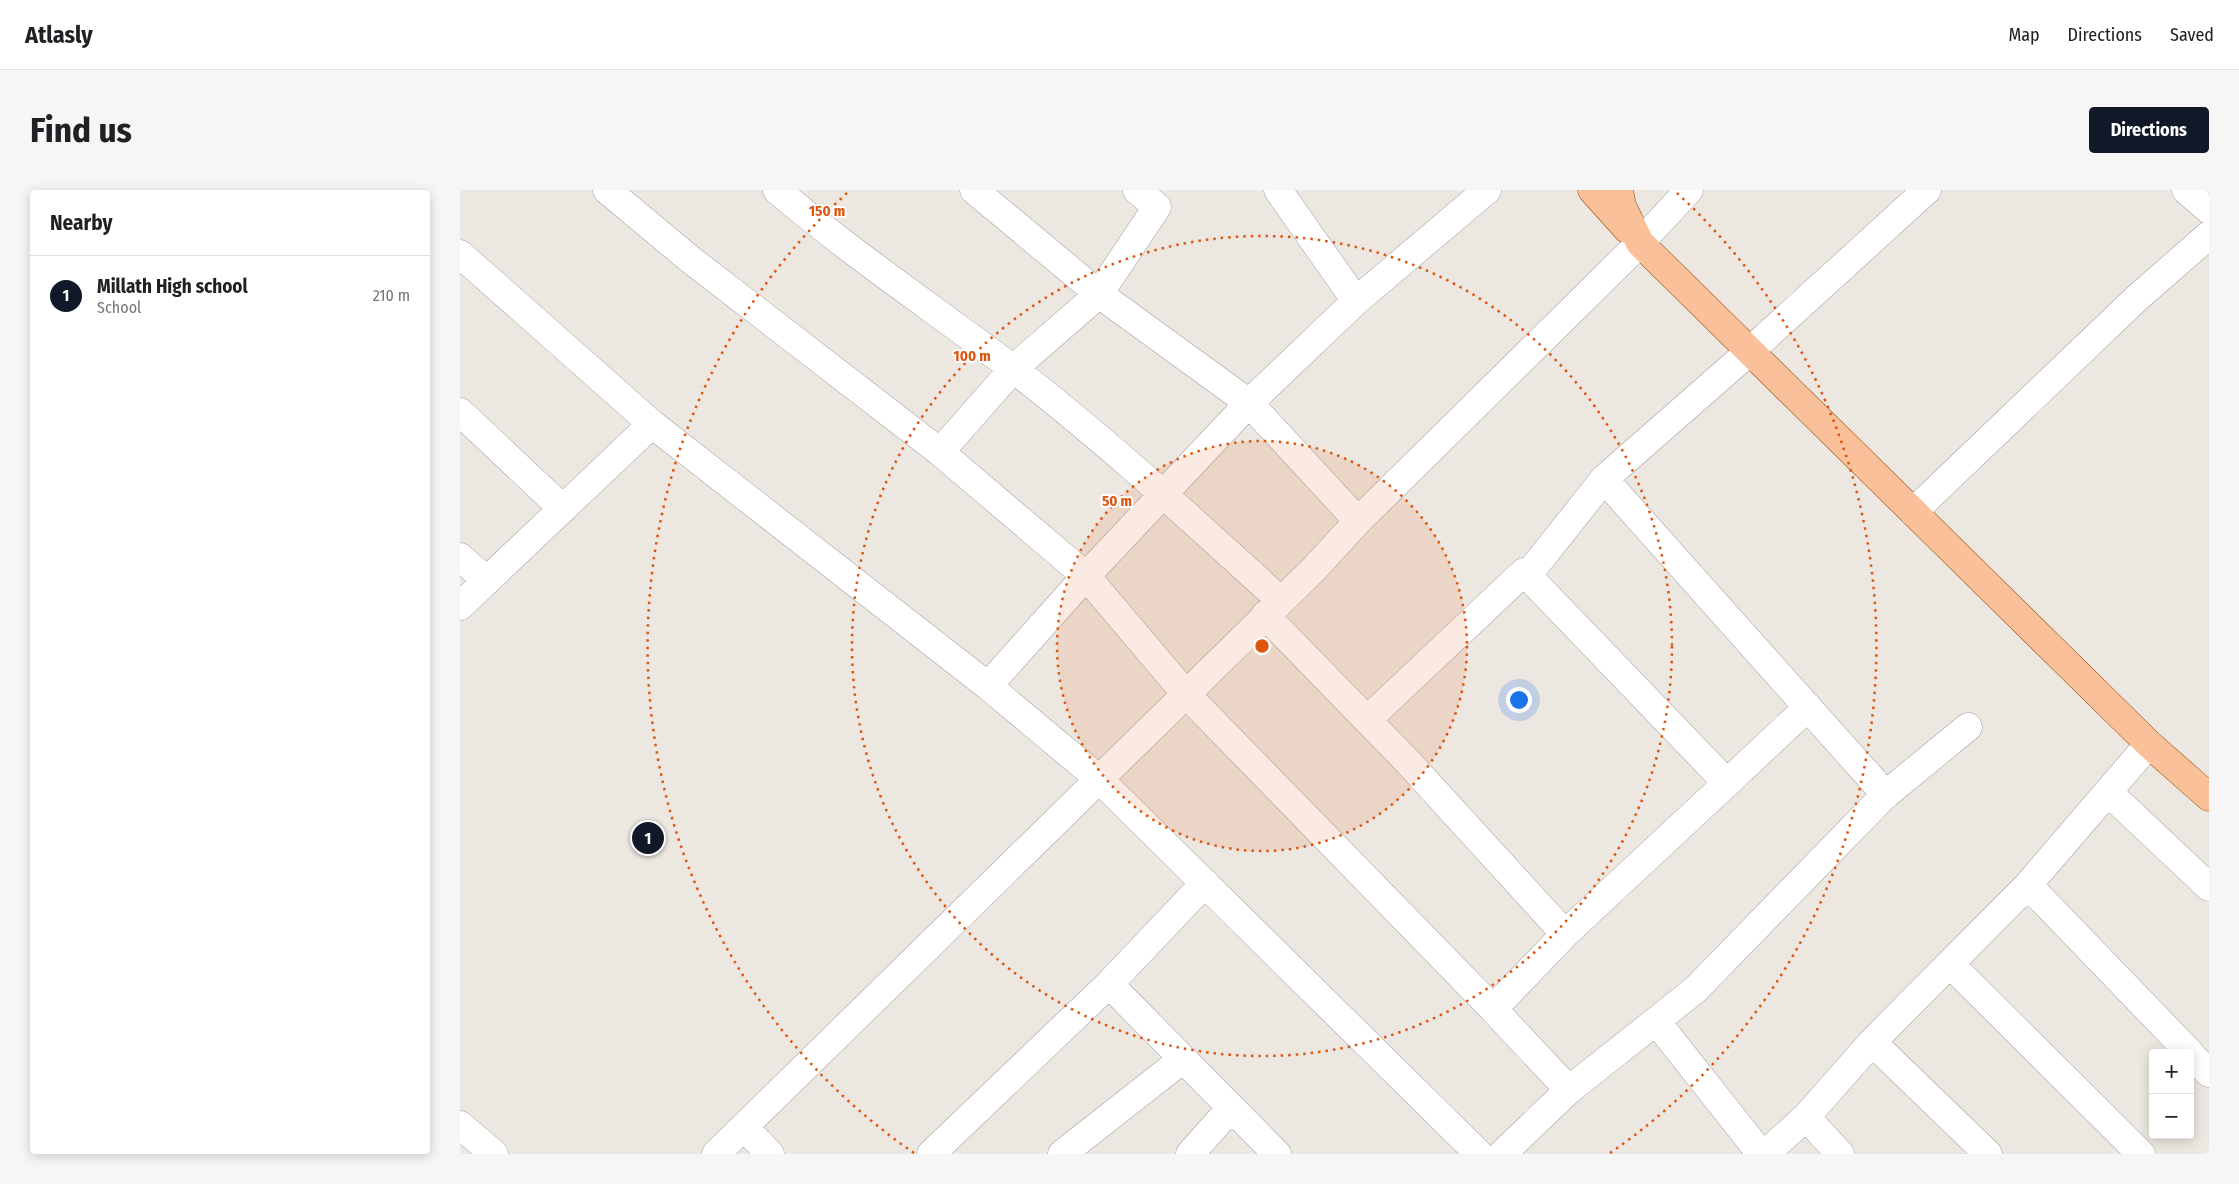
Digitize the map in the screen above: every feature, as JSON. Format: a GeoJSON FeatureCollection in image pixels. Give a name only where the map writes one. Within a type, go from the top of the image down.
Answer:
{"type":"FeatureCollection","features":[{"type":"Feature","properties":{"kind":"main road"},"geometry":{"type":"LineString","coordinates":[[1592,190],[1640,243],[2149,744],[2209,798]]}},
{"type":"Feature","properties":{"kind":"main road"},"geometry":{"type":"LineString","coordinates":[[1619,190],[1622,206],[1640,243]]}},
{"type":"Feature","properties":{"kind":"street"},"geometry":{"type":"LineString","coordinates":[[607,190],[691,260],[940,452],[1086,576],[1185,693],[1493,1009],[1569,1090]]}},
{"type":"Feature","properties":{"kind":"street"},"geometry":{"type":"LineString","coordinates":[[777,190],[818,225],[1013,369],[1164,494],[1272,608],[1367,720],[1410,763],[1565,934]]}},
{"type":"Feature","properties":{"kind":"street"},"geometry":{"type":"LineString","coordinates":[[974,190],[1099,294],[1249,403],[1358,521]]}},
{"type":"Feature","properties":{"kind":"street"},"geometry":{"type":"LineString","coordinates":[[940,452],[1013,369],[1099,294],[1157,207],[1137,190]]}},
{"type":"Feature","properties":{"kind":"street"},"geometry":{"type":"LineString","coordinates":[[1278,190],[1356,302]]}},
{"type":"Feature","properties":{"kind":"street"},"geometry":{"type":"LineString","coordinates":[[988,686],[1086,576],[1249,403],[1356,302],[1487,190]]}},
{"type":"Feature","properties":{"kind":"street"},"geometry":{"type":"LineString","coordinates":[[716,1154],[1272,608],[1640,243],[1689,190]]}},
{"type":"Feature","properties":{"kind":"street"},"geometry":{"type":"LineString","coordinates":[[1527,576],[1604,479],[1750,351],[1928,190]]}},
{"type":"Feature","properties":{"kind":"street"},"geometry":{"type":"LineString","coordinates":[[2186,190],[2209,210]]}},
{"type":"Feature","properties":{"kind":"street"},"geometry":{"type":"LineString","coordinates":[[1913,512],[2137,298],[2209,235]]}},
{"type":"Feature","properties":{"kind":"street"},"geometry":{"type":"LineString","coordinates":[[460,254],[652,424],[988,686],[1098,778],[1479,1154]]}},
{"type":"Feature","properties":{"kind":"street"},"geometry":{"type":"LineString","coordinates":[[460,412],[563,509]]}},
{"type":"Feature","properties":{"kind":"street"},"geometry":{"type":"LineString","coordinates":[[460,606],[652,424]]}},
{"type":"Feature","properties":{"kind":"street"},"geometry":{"type":"LineString","coordinates":[[1604,479],[1886,795]]}},
{"type":"Feature","properties":{"kind":"street"},"geometry":{"type":"LineString","coordinates":[[460,557],[487,581]]}},
{"type":"Feature","properties":{"kind":"street"},"geometry":{"type":"LineString","coordinates":[[1367,720],[1524,572],[1727,783]]}},
{"type":"Feature","properties":{"kind":"street"},"geometry":{"type":"LineString","coordinates":[[1493,1009],[1565,934],[1808,707]]}},
{"type":"Feature","properties":{"kind":"street"},"geometry":{"type":"LineString","coordinates":[[1502,1154],[1569,1090],[1695,990],[1886,795],[1968,727]]}},
{"type":"Feature","properties":{"kind":"street"},"geometry":{"type":"LineString","coordinates":[[1765,1154],[1806,1117],[1872,1042],[2028,885],[2149,744]]}},
{"type":"Feature","properties":{"kind":"street"},"geometry":{"type":"LineString","coordinates":[[2108,792],[2209,887]]}},
{"type":"Feature","properties":{"kind":"street"},"geometry":{"type":"LineString","coordinates":[[931,1154],[1108,984],[1205,883]]}},
{"type":"Feature","properties":{"kind":"street"},"geometry":{"type":"LineString","coordinates":[[2028,885],[2186,1049]]}},
{"type":"Feature","properties":{"kind":"street"},"geometry":{"type":"LineString","coordinates":[[1950,964],[2141,1154]]}},
{"type":"Feature","properties":{"kind":"street"},"geometry":{"type":"LineString","coordinates":[[1108,984],[1277,1154]]}},
{"type":"Feature","properties":{"kind":"street"},"geometry":{"type":"LineString","coordinates":[[1656,1021],[1761,1154]]}},
{"type":"Feature","properties":{"kind":"street"},"geometry":{"type":"LineString","coordinates":[[1872,1042],[1988,1154]]}},
{"type":"Feature","properties":{"kind":"street"},"geometry":{"type":"LineString","coordinates":[[2194,1057],[2209,1073]]}},
{"type":"Feature","properties":{"kind":"street"},"geometry":{"type":"LineString","coordinates":[[1062,1154],[1183,1059]]}},
{"type":"Feature","properties":{"kind":"street"},"geometry":{"type":"LineString","coordinates":[[1190,1154],[1231,1108]]}},
{"type":"Feature","properties":{"kind":"street"},"geometry":{"type":"LineString","coordinates":[[1806,1117],[1840,1154]]}},
{"type":"Feature","properties":{"kind":"street"},"geometry":{"type":"LineString","coordinates":[[744,1127],[770,1154]]}},
{"type":"Feature","properties":{"kind":"street"},"geometry":{"type":"LineString","coordinates":[[461,1128],[494,1154]]}},
{"type":"Feature","properties":{"kind":"place","name":"Millath High school"},"geometry":{"type":"Point","coordinates":[648,838]}}]}
